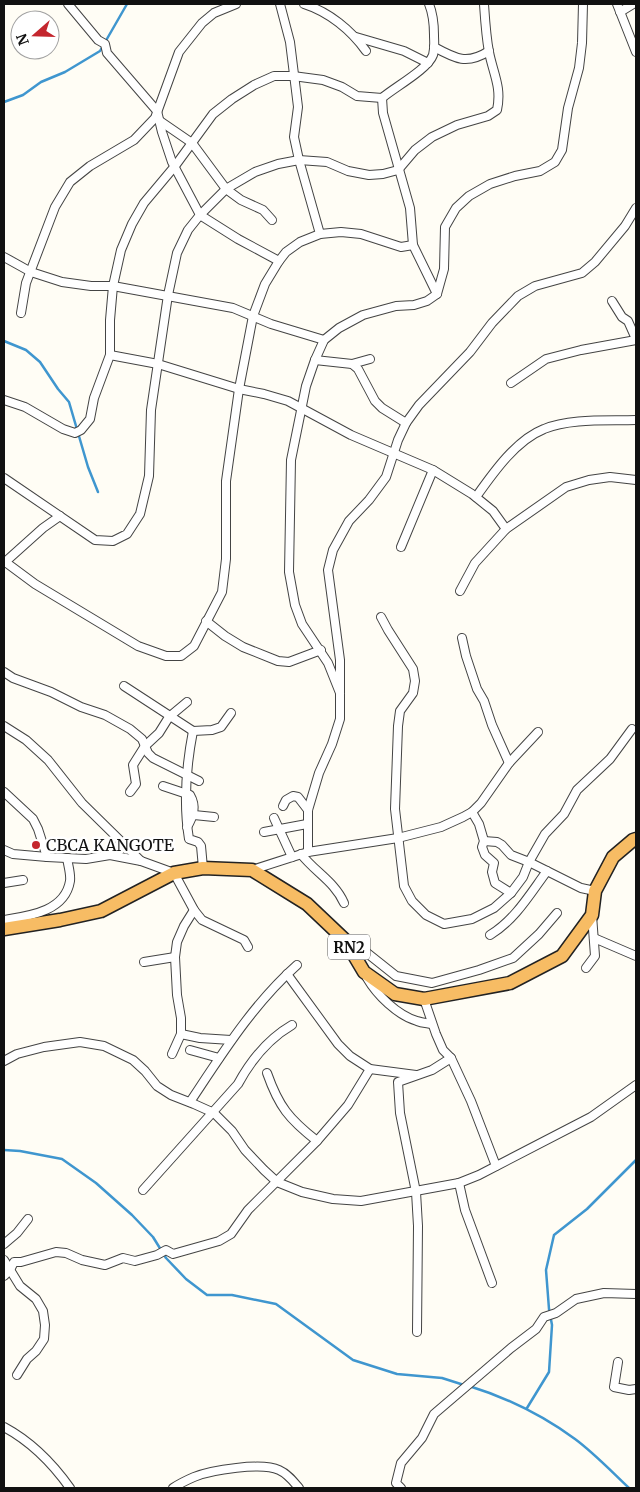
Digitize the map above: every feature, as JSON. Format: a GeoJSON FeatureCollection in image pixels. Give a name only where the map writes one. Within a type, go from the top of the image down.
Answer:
{"type":"FeatureCollection","features":[{"type":"Feature","properties":{"kind":"highway","name":"RN2"},"geometry":{"type":"LineString","coordinates":[[4,929],[101,911],[174,873],[203,868],[252,870],[307,904],[345,940],[364,972],[395,994],[424,999],[510,983],[562,956],[592,915],[595,891],[613,857],[633,840],[636,840]]}},
{"type":"Feature","properties":{"kind":"street"},"geometry":{"type":"LineString","coordinates":[[68,4],[101,42],[107,53],[158,111],[162,132],[175,166],[200,215],[238,239],[278,260]]}},
{"type":"Feature","properties":{"kind":"street"},"geometry":{"type":"LineString","coordinates":[[21,313],[26,283],[55,207],[70,182],[90,166],[134,140],[152,123],[179,52],[202,23],[214,13],[236,4]]}},
{"type":"Feature","properties":{"kind":"street"},"geometry":{"type":"LineString","coordinates":[[280,4],[290,42],[298,107],[294,137],[320,234]]}},
{"type":"Feature","properties":{"kind":"street"},"geometry":{"type":"LineString","coordinates":[[304,4],[330,16],[356,37],[366,51]]}},
{"type":"Feature","properties":{"kind":"street"},"geometry":{"type":"LineString","coordinates":[[4,400],[25,407],[63,429],[78,432],[90,419],[94,398],[110,355],[110,320],[113,286],[121,250],[132,224],[144,203],[175,166],[213,114],[232,99],[274,76],[293,76],[323,80],[342,87],[357,96],[382,98],[398,85],[423,70],[433,56],[433,15],[429,4]]}},
{"type":"Feature","properties":{"kind":"street"},"geometry":{"type":"LineString","coordinates":[[4,478],[95,540],[113,541],[128,534],[140,514],[150,476],[151,410],[168,295],[177,252],[188,230],[226,189],[255,172],[278,164],[299,160],[327,162],[348,171],[369,175],[383,174],[398,170],[415,150],[432,137],[457,125],[488,116],[496,110],[499,99],[498,82],[489,51],[484,4]]}},
{"type":"Feature","properties":{"kind":"street"},"geometry":{"type":"LineString","coordinates":[[340,693],[321,650],[302,624],[294,605],[289,572],[291,460],[306,386],[314,360],[324,340],[339,328],[363,315],[396,306],[414,305],[427,301],[437,294],[444,269],[445,227],[456,208],[469,196],[490,184],[540,171],[554,162],[562,150],[568,108],[579,68],[583,4]]}},
{"type":"Feature","properties":{"kind":"street"},"geometry":{"type":"LineString","coordinates":[[633,4],[619,8],[636,52]]}},
{"type":"Feature","properties":{"kind":"street"},"geometry":{"type":"LineString","coordinates":[[356,37],[404,51],[428,63]]}},
{"type":"Feature","properties":{"kind":"street"},"geometry":{"type":"LineString","coordinates":[[434,47],[447,54],[467,60],[477,59],[489,51]]}},
{"type":"Feature","properties":{"kind":"street"},"geometry":{"type":"LineString","coordinates":[[382,98],[383,113],[410,208],[413,245],[437,294]]}},
{"type":"Feature","properties":{"kind":"street"},"geometry":{"type":"LineString","coordinates":[[160,121],[192,143],[226,189],[241,200],[264,210],[272,220]]}},
{"type":"Feature","properties":{"kind":"street"},"geometry":{"type":"LineString","coordinates":[[344,903],[340,892],[308,863],[304,853],[308,810],[319,773],[340,720],[340,660],[328,570],[333,550],[349,520],[369,500],[386,477],[406,423],[419,405],[470,352],[492,323],[518,296],[535,286],[582,273],[595,262],[625,226],[636,208]]}},
{"type":"Feature","properties":{"kind":"street"},"geometry":{"type":"LineString","coordinates":[[60,516],[43,528],[4,562],[35,584],[138,646],[166,656],[181,656],[194,646],[222,592],[226,559],[226,481],[239,389],[253,316],[265,284],[278,260],[300,242],[320,234],[341,232],[361,234],[401,247],[413,245]]}},
{"type":"Feature","properties":{"kind":"street"},"geometry":{"type":"LineString","coordinates":[[4,257],[31,272],[62,282],[91,286],[113,286],[233,308],[271,324],[324,340]]}},
{"type":"Feature","properties":{"kind":"street"},"geometry":{"type":"LineString","coordinates":[[510,383],[546,359],[581,350],[636,340],[628,321],[622,316],[612,301]]}},
{"type":"Feature","properties":{"kind":"street"},"geometry":{"type":"LineString","coordinates":[[110,355],[158,364],[239,389],[288,401],[351,435],[433,470],[476,497],[494,511],[506,528]]}},
{"type":"Feature","properties":{"kind":"street"},"geometry":{"type":"LineString","coordinates":[[314,360],[352,364],[370,359]]}},
{"type":"Feature","properties":{"kind":"street"},"geometry":{"type":"LineString","coordinates":[[352,364],[358,368],[375,401],[382,408],[406,423]]}},
{"type":"Feature","properties":{"kind":"street"},"geometry":{"type":"LineString","coordinates":[[476,497],[497,469],[521,444],[544,429],[587,421],[636,420]]}},
{"type":"Feature","properties":{"kind":"street"},"geometry":{"type":"LineString","coordinates":[[401,547],[433,470]]}},
{"type":"Feature","properties":{"kind":"street"},"geometry":{"type":"LineString","coordinates":[[460,591],[475,563],[506,528],[566,487],[589,480],[610,477],[636,480]]}},
{"type":"Feature","properties":{"kind":"street"},"geometry":{"type":"LineString","coordinates":[[381,617],[413,669],[415,681],[413,693],[400,711],[398,726],[396,808],[404,886],[412,901],[426,915],[444,924],[472,919],[494,908],[511,893],[523,877],[545,834],[564,814],[577,790],[610,759],[632,730]]}},
{"type":"Feature","properties":{"kind":"street"},"geometry":{"type":"LineString","coordinates":[[206,621],[224,636],[242,647],[278,661],[289,662],[321,650]]}},
{"type":"Feature","properties":{"kind":"street"},"geometry":{"type":"LineString","coordinates":[[462,638],[477,690],[484,701],[492,725],[510,763]]}},
{"type":"Feature","properties":{"kind":"street"},"geometry":{"type":"LineString","coordinates":[[4,672],[13,678],[52,692],[81,707],[105,715],[130,729],[142,739],[152,758],[199,781]]}},
{"type":"Feature","properties":{"kind":"street"},"geometry":{"type":"LineString","coordinates":[[124,686],[193,731],[212,730],[221,727],[232,712]]}},
{"type":"Feature","properties":{"kind":"street"},"geometry":{"type":"LineString","coordinates":[[130,792],[136,784],[133,765],[145,746],[159,733],[169,717],[186,702]]}},
{"type":"Feature","properties":{"kind":"street"},"geometry":{"type":"LineString","coordinates":[[4,726],[26,740],[48,760],[82,802],[141,861]]}},
{"type":"Feature","properties":{"kind":"street"},"geometry":{"type":"LineString","coordinates":[[193,731],[186,774],[185,816],[189,839],[198,842],[201,846],[203,868]]}},
{"type":"Feature","properties":{"kind":"street"},"geometry":{"type":"LineString","coordinates":[[252,870],[304,853],[398,838],[441,827],[472,812],[481,803],[510,763],[538,732]]}},
{"type":"Feature","properties":{"kind":"street"},"geometry":{"type":"LineString","coordinates":[[163,786],[190,795],[194,815],[187,827]]}},
{"type":"Feature","properties":{"kind":"street"},"geometry":{"type":"LineString","coordinates":[[4,792],[33,819],[47,857]]}},
{"type":"Feature","properties":{"kind":"street"},"geometry":{"type":"LineString","coordinates":[[283,806],[286,800],[293,796],[298,797],[308,810]]}},
{"type":"Feature","properties":{"kind":"street"},"geometry":{"type":"LineString","coordinates":[[472,812],[479,824],[484,841],[482,848],[485,855],[494,863],[492,872],[495,883],[511,893]]}},
{"type":"Feature","properties":{"kind":"street"},"geometry":{"type":"LineString","coordinates":[[194,815],[214,817]]}},
{"type":"Feature","properties":{"kind":"street"},"geometry":{"type":"LineString","coordinates":[[274,818],[292,857]]}},
{"type":"Feature","properties":{"kind":"street"},"geometry":{"type":"LineString","coordinates":[[264,832],[308,824]]}},
{"type":"Feature","properties":{"kind":"street"},"geometry":{"type":"LineString","coordinates":[[484,841],[497,842],[511,855],[581,888],[595,891]]}},
{"type":"Feature","properties":{"kind":"street"},"geometry":{"type":"LineString","coordinates":[[4,850],[13,854],[86,859],[110,855],[141,861],[174,873],[194,910],[202,920],[244,940],[248,947]]}},
{"type":"Feature","properties":{"kind":"street"},"geometry":{"type":"LineString","coordinates":[[4,920],[35,915],[49,910],[60,900],[68,889],[70,880],[67,858]]}},
{"type":"Feature","properties":{"kind":"street"},"geometry":{"type":"LineString","coordinates":[[490,935],[497,931],[519,910],[547,871]]}},
{"type":"Feature","properties":{"kind":"street"},"geometry":{"type":"LineString","coordinates":[[4,883],[23,880]]}},
{"type":"Feature","properties":{"kind":"street"},"geometry":{"type":"LineString","coordinates":[[172,1054],[180,1034],[181,1009],[177,995],[175,957],[177,942],[194,910]]}},
{"type":"Feature","properties":{"kind":"street"},"geometry":{"type":"LineString","coordinates":[[345,940],[358,945],[396,976],[432,983],[513,958],[539,934],[557,913]]}},
{"type":"Feature","properties":{"kind":"street"},"geometry":{"type":"LineString","coordinates":[[586,968],[595,956],[592,915]]}},
{"type":"Feature","properties":{"kind":"street"},"geometry":{"type":"LineString","coordinates":[[594,938],[636,956]]}},
{"type":"Feature","properties":{"kind":"street"},"geometry":{"type":"LineString","coordinates":[[144,962],[175,957]]}},
{"type":"Feature","properties":{"kind":"street"},"geometry":{"type":"LineString","coordinates":[[190,1102],[231,1040],[258,1006],[297,965]]}},
{"type":"Feature","properties":{"kind":"street"},"geometry":{"type":"LineString","coordinates":[[364,972],[373,988],[401,1013],[416,1021],[432,1024]]}},
{"type":"Feature","properties":{"kind":"street"},"geometry":{"type":"LineString","coordinates":[[288,974],[338,1044],[350,1056],[370,1070],[418,1075]]}},
{"type":"Feature","properties":{"kind":"street"},"geometry":{"type":"LineString","coordinates":[[424,999],[443,1050],[451,1058],[471,1101],[496,1166]]}},
{"type":"Feature","properties":{"kind":"street"},"geometry":{"type":"LineString","coordinates":[[143,1190],[238,1084],[245,1071],[267,1043],[278,1033],[292,1025]]}},
{"type":"Feature","properties":{"kind":"street"},"geometry":{"type":"LineString","coordinates":[[180,1034],[200,1038],[231,1040]]}},
{"type":"Feature","properties":{"kind":"street"},"geometry":{"type":"LineString","coordinates":[[4,1061],[17,1054],[44,1047],[80,1042],[104,1046],[133,1060],[157,1086],[171,1095],[214,1112],[232,1130],[245,1150],[278,1182],[302,1192],[333,1199],[361,1201],[459,1183],[591,1117],[636,1085]]}},
{"type":"Feature","properties":{"kind":"street"},"geometry":{"type":"LineString","coordinates":[[190,1050],[219,1058]]}},
{"type":"Feature","properties":{"kind":"street"},"geometry":{"type":"LineString","coordinates":[[417,1332],[418,1226],[416,1192],[400,1113],[398,1082],[432,1070],[451,1058]]}},
{"type":"Feature","properties":{"kind":"street"},"geometry":{"type":"LineString","coordinates":[[7,1273],[14,1262],[21,1262],[56,1252],[66,1252],[82,1260],[105,1265],[123,1258],[135,1261],[157,1255],[166,1250],[173,1254],[219,1241],[231,1234],[248,1210],[317,1141],[348,1105],[370,1070]]}},
{"type":"Feature","properties":{"kind":"street"},"geometry":{"type":"LineString","coordinates":[[267,1073],[280,1105],[293,1122],[317,1141]]}},
{"type":"Feature","properties":{"kind":"street"},"geometry":{"type":"LineString","coordinates":[[459,1183],[465,1210],[492,1282]]}},
{"type":"Feature","properties":{"kind":"street"},"geometry":{"type":"LineString","coordinates":[[4,1244],[17,1233],[28,1219]]}},
{"type":"Feature","properties":{"kind":"street"},"geometry":{"type":"LineString","coordinates":[[4,1260],[7,1273],[36,1299],[43,1312],[45,1325],[44,1339],[17,1375]]}},
{"type":"Feature","properties":{"kind":"street"},"geometry":{"type":"LineString","coordinates":[[402,1488],[396,1482],[401,1463],[422,1438],[434,1414],[536,1329],[544,1317],[556,1313],[576,1299],[604,1293],[636,1294]]}},
{"type":"Feature","properties":{"kind":"street"},"geometry":{"type":"LineString","coordinates":[[618,1362],[614,1388],[636,1389]]}},
{"type":"Feature","properties":{"kind":"street"},"geometry":{"type":"LineString","coordinates":[[4,1427],[21,1437],[48,1461],[70,1488]]}},
{"type":"Feature","properties":{"kind":"street"},"geometry":{"type":"LineString","coordinates":[[173,1488],[195,1476],[240,1468],[266,1467],[277,1469],[287,1475],[300,1488]]}},
{"type":"Feature","properties":{"kind":"waterway"},"geometry":{"type":"LineString","coordinates":[[4,102],[23,95],[41,82],[65,72],[100,51],[127,4]]}},
{"type":"Feature","properties":{"kind":"waterway"},"geometry":{"type":"LineString","coordinates":[[4,341],[26,350],[40,362],[69,402],[88,467],[98,492]]}},
{"type":"Feature","properties":{"kind":"waterway"},"geometry":{"type":"LineString","coordinates":[[4,1150],[62,1159],[96,1183],[132,1215],[153,1237],[166,1258],[186,1279],[207,1295],[232,1295],[276,1304],[353,1360],[397,1374],[442,1378],[464,1385]]}},
{"type":"Feature","properties":{"kind":"waterway"},"geometry":{"type":"LineString","coordinates":[[527,1408],[549,1372],[552,1325],[546,1270],[554,1235],[587,1209],[636,1160]]}},
{"type":"Feature","properties":{"kind":"waterway"},"geometry":{"type":"LineString","coordinates":[[469,1386],[524,1408],[563,1430],[596,1456],[629,1488]]}},
{"type":"Feature","properties":{"kind":"place","name":"CBCA KANGOTE"},"geometry":{"type":"Point","coordinates":[36,845]}}]}
